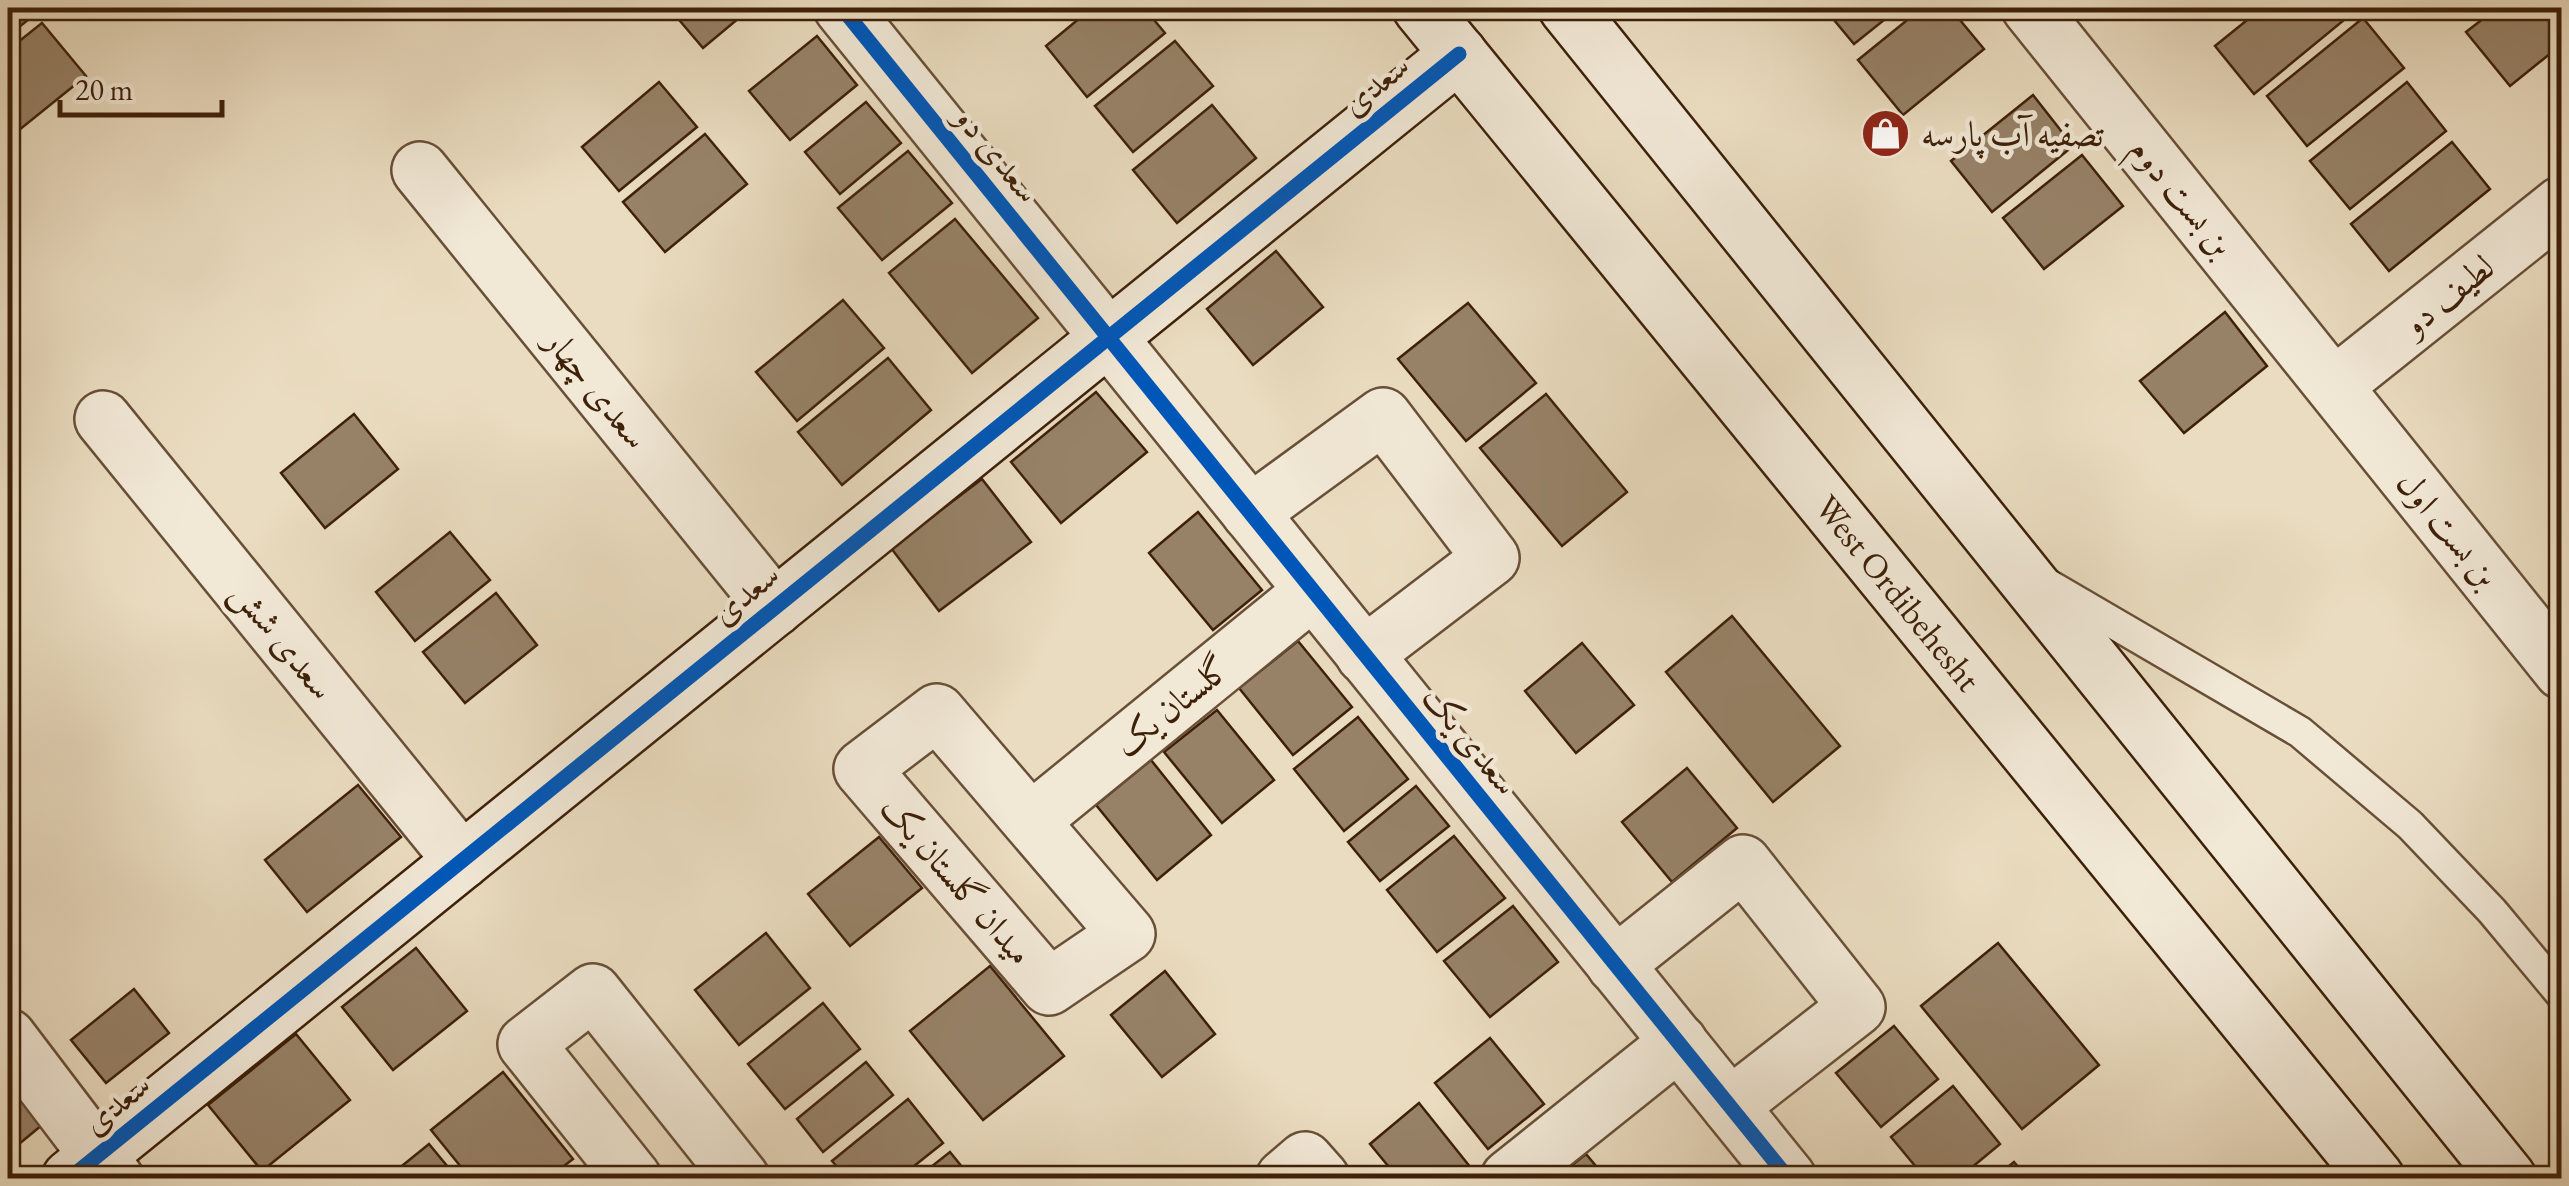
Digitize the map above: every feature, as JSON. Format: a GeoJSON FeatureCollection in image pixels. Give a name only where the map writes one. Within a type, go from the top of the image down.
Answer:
{"type":"FeatureCollection","features":[{"type":"Feature","properties":{"kind":"street","name":"سعدی دو"},"geometry":{"type":"LineString","coordinates":[[842,8],[1108,338]]}},
{"type":"Feature","properties":{"kind":"street","name":"West Ordibehesht"},"geometry":{"type":"LineString","coordinates":[[1420,8],[2376,1178]]}},
{"type":"Feature","properties":{"kind":"street"},"geometry":{"type":"LineString","coordinates":[[1567,8],[2508,1178]]}},
{"type":"Feature","properties":{"kind":"street","name":"بن بست دوم"},"geometry":{"type":"LineString","coordinates":[[2030,8],[2334,386]]}},
{"type":"Feature","properties":{"kind":"street","name":"سعدی"},"geometry":{"type":"LineString","coordinates":[[94,1171],[462,861],[1458,54]]}},
{"type":"Feature","properties":{"kind":"street","name":"سعدی چهار"},"geometry":{"type":"LineString","coordinates":[[420,170],[774,608]]}},
{"type":"Feature","properties":{"kind":"street","name":"لطیف دو"},"geometry":{"type":"LineString","coordinates":[[2334,386],[2562,204]]}},
{"type":"Feature","properties":{"kind":"street","name":"سعدی یک"},"geometry":{"type":"LineString","coordinates":[[1108,338],[1788,1178]]}},
{"type":"Feature","properties":{"kind":"street","name":"بن بست اول"},"geometry":{"type":"LineString","coordinates":[[2334,386],[2562,671]]}},
{"type":"Feature","properties":{"kind":"street"},"geometry":{"type":"LineString","coordinates":[[1250,513],[1383,416],[1491,558],[1364,655]]}},
{"type":"Feature","properties":{"kind":"street","name":"سعدی شش"},"geometry":{"type":"LineString","coordinates":[[103,418],[462,861]]}},
{"type":"Feature","properties":{"kind":"street","name":"گلستان یک"},"geometry":{"type":"LineString","coordinates":[[1032,820],[1313,591]]}},
{"type":"Feature","properties":{"kind":"street","name":"میدان گلستان یک"},"geometry":{"type":"LineString","coordinates":[[938,712],[1032,820],[1127,934],[1049,987],[862,770],[938,712]]}},
{"type":"Feature","properties":{"kind":"street"},"geometry":{"type":"LineString","coordinates":[[1615,965],[1743,862],[1858,1008],[1730,1106]]}},
{"type":"Feature","properties":{"kind":"street"},"geometry":{"type":"LineString","coordinates":[[612,1171],[526,1044],[593,992],[741,1178]]}},
{"type":"Feature","properties":{"kind":"street"},"geometry":{"type":"LineString","coordinates":[[8,1037],[94,1171]]}},
{"type":"Feature","properties":{"kind":"street"},"geometry":{"type":"LineString","coordinates":[[1508,1178],[1679,1042]]}},
{"type":"Feature","properties":{"kind":"street"},"geometry":{"type":"LineString","coordinates":[[1284,1178],[1305,1160],[1321,1178]]}},
{"type":"Feature","properties":{"kind":"lane"},"geometry":{"type":"LineString","coordinates":[[2016,567],[2300,732],[2410,825],[2492,910],[2562,995]]}},
{"type":"Feature","properties":{"kind":"building"},"geometry":{"type":"Polygon","coordinates":[[[8,8],[20,8],[29,19],[8,36],[8,8]]]}},
{"type":"Feature","properties":{"kind":"building"},"geometry":{"type":"Polygon","coordinates":[[[669,8],[751,8],[703,48],[669,8]]]}},
{"type":"Feature","properties":{"kind":"building"},"geometry":{"type":"Polygon","coordinates":[[[1092,8],[1144,8],[1165,33],[1087,97],[1046,46],[1092,8]]]}},
{"type":"Feature","properties":{"kind":"building"},"geometry":{"type":"Polygon","coordinates":[[[1824,8],[1899,8],[1854,44],[1824,8]]]}},
{"type":"Feature","properties":{"kind":"building"},"geometry":{"type":"Polygon","coordinates":[[[1922,8],[1950,8],[1984,49],[1903,115],[1858,60],[1922,8]]]}},
{"type":"Feature","properties":{"kind":"building"},"geometry":{"type":"Polygon","coordinates":[[[2262,8],[2355,11],[2254,94],[2215,46],[2262,8]]]}},
{"type":"Feature","properties":{"kind":"building"},"geometry":{"type":"Polygon","coordinates":[[[2497,8],[2562,8],[2562,44],[2510,86],[2466,32],[2497,8]]]}},
{"type":"Feature","properties":{"kind":"building"},"geometry":{"type":"Polygon","coordinates":[[[2363,18],[2404,68],[2307,146],[2267,96],[2363,18]]]}},
{"type":"Feature","properties":{"kind":"building"},"geometry":{"type":"Polygon","coordinates":[[[42,23],[86,76],[8,139],[8,50],[42,23]]]}},
{"type":"Feature","properties":{"kind":"building"},"geometry":{"type":"Polygon","coordinates":[[[817,36],[857,85],[790,140],[749,91],[817,36]]]}},
{"type":"Feature","properties":{"kind":"building"},"geometry":{"type":"Polygon","coordinates":[[[1175,41],[1213,86],[1133,152],[1095,106],[1175,41]]]}},
{"type":"Feature","properties":{"kind":"building"},"geometry":{"type":"Polygon","coordinates":[[[659,82],[697,127],[619,191],[582,147],[659,82]]]}},
{"type":"Feature","properties":{"kind":"building"},"geometry":{"type":"Polygon","coordinates":[[[2407,82],[2446,131],[2350,209],[2310,161],[2407,82]]]}},
{"type":"Feature","properties":{"kind":"building"},"geometry":{"type":"Polygon","coordinates":[[[2033,95],[2073,146],[1992,212],[1951,161],[2033,95]]]}},
{"type":"Feature","properties":{"kind":"building"},"geometry":{"type":"Polygon","coordinates":[[[866,102],[901,143],[840,194],[805,152],[866,102]]]}},
{"type":"Feature","properties":{"kind":"building"},"geometry":{"type":"Polygon","coordinates":[[[1212,105],[1256,158],[1177,223],[1133,170],[1212,105]]]}},
{"type":"Feature","properties":{"kind":"building"},"geometry":{"type":"Polygon","coordinates":[[[705,134],[747,184],[665,252],[623,202],[705,134]]]}},
{"type":"Feature","properties":{"kind":"building"},"geometry":{"type":"Polygon","coordinates":[[[2452,142],[2490,189],[2389,271],[2351,224],[2452,142]]]}},
{"type":"Feature","properties":{"kind":"building"},"geometry":{"type":"Polygon","coordinates":[[[908,151],[952,203],[882,260],[838,208],[908,151]]]}},
{"type":"Feature","properties":{"kind":"building"},"geometry":{"type":"Polygon","coordinates":[[[2082,155],[2123,206],[2044,269],[2003,218],[2082,155]]]}},
{"type":"Feature","properties":{"kind":"building"},"geometry":{"type":"Polygon","coordinates":[[[955,219],[1038,318],[972,373],[889,273],[955,219]]]}},
{"type":"Feature","properties":{"kind":"building"},"geometry":{"type":"Polygon","coordinates":[[[1276,251],[1323,307],[1253,365],[1207,309],[1276,251]]]}},
{"type":"Feature","properties":{"kind":"building"},"geometry":{"type":"Polygon","coordinates":[[[843,300],[884,348],[797,421],[756,372],[843,300]]]}},
{"type":"Feature","properties":{"kind":"building"},"geometry":{"type":"Polygon","coordinates":[[[1468,303],[1536,383],[1466,441],[1398,359],[1468,303]]]}},
{"type":"Feature","properties":{"kind":"building"},"geometry":{"type":"Polygon","coordinates":[[[2225,312],[2267,366],[2184,433],[2140,381],[2225,312]]]}},
{"type":"Feature","properties":{"kind":"building"},"geometry":{"type":"Polygon","coordinates":[[[888,358],[931,410],[842,485],[798,432],[888,358]]]}},
{"type":"Feature","properties":{"kind":"building"},"geometry":{"type":"Polygon","coordinates":[[[1096,392],[1147,452],[1061,523],[1011,462],[1096,392]]]}},
{"type":"Feature","properties":{"kind":"building"},"geometry":{"type":"Polygon","coordinates":[[[1546,394],[1627,492],[1562,546],[1480,448],[1546,394]]]}},
{"type":"Feature","properties":{"kind":"building"},"geometry":{"type":"Polygon","coordinates":[[[354,414],[398,469],[325,528],[281,473],[354,414]]]}},
{"type":"Feature","properties":{"kind":"building"},"geometry":{"type":"Polygon","coordinates":[[[982,479],[1031,542],[939,611],[891,548],[982,479]]]}},
{"type":"Feature","properties":{"kind":"building"},"geometry":{"type":"Polygon","coordinates":[[[1198,512],[1262,590],[1213,630],[1149,553],[1198,512]]]}},
{"type":"Feature","properties":{"kind":"building"},"geometry":{"type":"Polygon","coordinates":[[[450,532],[490,580],[415,641],[376,592],[450,532]]]}},
{"type":"Feature","properties":{"kind":"building"},"geometry":{"type":"Polygon","coordinates":[[[496,593],[537,645],[465,703],[423,652],[496,593]]]}},
{"type":"Feature","properties":{"kind":"building"},"geometry":{"type":"Polygon","coordinates":[[[1732,616],[1840,746],[1773,802],[1666,672],[1732,616]]]}},
{"type":"Feature","properties":{"kind":"building"},"geometry":{"type":"Polygon","coordinates":[[[1298,641],[1352,707],[1293,755],[1239,688],[1298,641]]]}},
{"type":"Feature","properties":{"kind":"building"},"geometry":{"type":"Polygon","coordinates":[[[1582,643],[1634,705],[1576,753],[1525,691],[1582,643]]]}},
{"type":"Feature","properties":{"kind":"building"},"geometry":{"type":"Polygon","coordinates":[[[1217,710],[1274,780],[1222,823],[1164,752],[1217,710]]]}},
{"type":"Feature","properties":{"kind":"building"},"geometry":{"type":"Polygon","coordinates":[[[1358,717],[1408,779],[1344,831],[1294,769],[1358,717]]]}},
{"type":"Feature","properties":{"kind":"building"},"geometry":{"type":"Polygon","coordinates":[[[1151,760],[1211,835],[1157,880],[1096,805],[1151,760]]]}},
{"type":"Feature","properties":{"kind":"building"},"geometry":{"type":"Polygon","coordinates":[[[1687,768],[1737,828],[1672,882],[1622,822],[1687,768]]]}},
{"type":"Feature","properties":{"kind":"building"},"geometry":{"type":"Polygon","coordinates":[[[358,785],[401,837],[307,912],[265,860],[358,785]]]}},
{"type":"Feature","properties":{"kind":"building"},"geometry":{"type":"Polygon","coordinates":[[[1416,786],[1449,826],[1380,881],[1348,842],[1416,786]]]}},
{"type":"Feature","properties":{"kind":"building"},"geometry":{"type":"Polygon","coordinates":[[[1454,836],[1505,898],[1437,952],[1387,890],[1454,836]]]}},
{"type":"Feature","properties":{"kind":"building"},"geometry":{"type":"Polygon","coordinates":[[[879,837],[922,888],[850,946],[808,894],[879,837]]]}},
{"type":"Feature","properties":{"kind":"building"},"geometry":{"type":"Polygon","coordinates":[[[1513,906],[1558,962],[1490,1017],[1444,961],[1513,906]]]}},
{"type":"Feature","properties":{"kind":"building"},"geometry":{"type":"Polygon","coordinates":[[[766,933],[810,988],[739,1045],[695,990],[766,933]]]}},
{"type":"Feature","properties":{"kind":"building"},"geometry":{"type":"Polygon","coordinates":[[[1998,943],[2099,1065],[2022,1129],[1921,1006],[1998,943]]]}},
{"type":"Feature","properties":{"kind":"building"},"geometry":{"type":"Polygon","coordinates":[[[416,948],[467,1011],[393,1070],[342,1007],[416,948]]]}},
{"type":"Feature","properties":{"kind":"building"},"geometry":{"type":"Polygon","coordinates":[[[990,966],[1064,1056],[983,1120],[910,1031],[990,966]]]}},
{"type":"Feature","properties":{"kind":"building"},"geometry":{"type":"Polygon","coordinates":[[[1165,971],[1215,1034],[1162,1077],[1111,1015],[1165,971]]]}},
{"type":"Feature","properties":{"kind":"building"},"geometry":{"type":"Polygon","coordinates":[[[134,989],[169,1033],[106,1083],[71,1040],[134,989]]]}},
{"type":"Feature","properties":{"kind":"building"},"geometry":{"type":"Polygon","coordinates":[[[823,1003],[860,1049],[785,1109],[748,1064],[823,1003]]]}},
{"type":"Feature","properties":{"kind":"building"},"geometry":{"type":"Polygon","coordinates":[[[1894,1026],[1938,1079],[1881,1127],[1836,1073],[1894,1026]]]}},
{"type":"Feature","properties":{"kind":"building"},"geometry":{"type":"Polygon","coordinates":[[[296,1034],[350,1100],[262,1171],[208,1105],[296,1034]]]}},
{"type":"Feature","properties":{"kind":"building"},"geometry":{"type":"Polygon","coordinates":[[[1490,1038],[1544,1104],[1488,1149],[1435,1083],[1490,1038]]]}},
{"type":"Feature","properties":{"kind":"building"},"geometry":{"type":"Polygon","coordinates":[[[866,1062],[893,1095],[823,1152],[797,1119],[866,1062]]]}},
{"type":"Feature","properties":{"kind":"building"},"geometry":{"type":"Polygon","coordinates":[[[503,1072],[573,1159],[548,1178],[470,1178],[431,1130],[503,1072]]]}},
{"type":"Feature","properties":{"kind":"building"},"geometry":{"type":"Polygon","coordinates":[[[8,1074],[53,1116],[8,1153],[8,1074]]]}},
{"type":"Feature","properties":{"kind":"building"},"geometry":{"type":"Polygon","coordinates":[[[1953,1086],[2000,1144],[1959,1178],[1925,1178],[1891,1137],[1953,1086]]]}},
{"type":"Feature","properties":{"kind":"building"},"geometry":{"type":"Polygon","coordinates":[[[908,1099],[943,1143],[899,1178],[847,1178],[832,1161],[908,1099]]]}},
{"type":"Feature","properties":{"kind":"building"},"geometry":{"type":"Polygon","coordinates":[[[1419,1103],[1479,1178],[1398,1178],[1370,1144],[1419,1103]]]}},
{"type":"Feature","properties":{"kind":"building"},"geometry":{"type":"Polygon","coordinates":[[[429,1144],[457,1178],[387,1178],[429,1144]]]}},
{"type":"Feature","properties":{"kind":"building"},"geometry":{"type":"Polygon","coordinates":[[[950,1152],[971,1178],[917,1178],[950,1152]]]}},
{"type":"Feature","properties":{"kind":"building"},"geometry":{"type":"Polygon","coordinates":[[[1586,1154],[1606,1178],[1556,1178],[1586,1154]]]}},
{"type":"Feature","properties":{"kind":"building"},"geometry":{"type":"Polygon","coordinates":[[[2014,1162],[2028,1178],[1994,1178],[2014,1162]]]}},
{"type":"Feature","properties":{"kind":"cycle path"},"geometry":{"type":"LineString","coordinates":[[842,8],[1788,1178]]}},
{"type":"Feature","properties":{"kind":"cycle path"},"geometry":{"type":"LineString","coordinates":[[70,1178],[1459,54]]}},
{"type":"Feature","properties":{"kind":"place","name":"تصفیه آب پارسه"},"geometry":{"type":"Point","coordinates":[1886,134]}}]}
